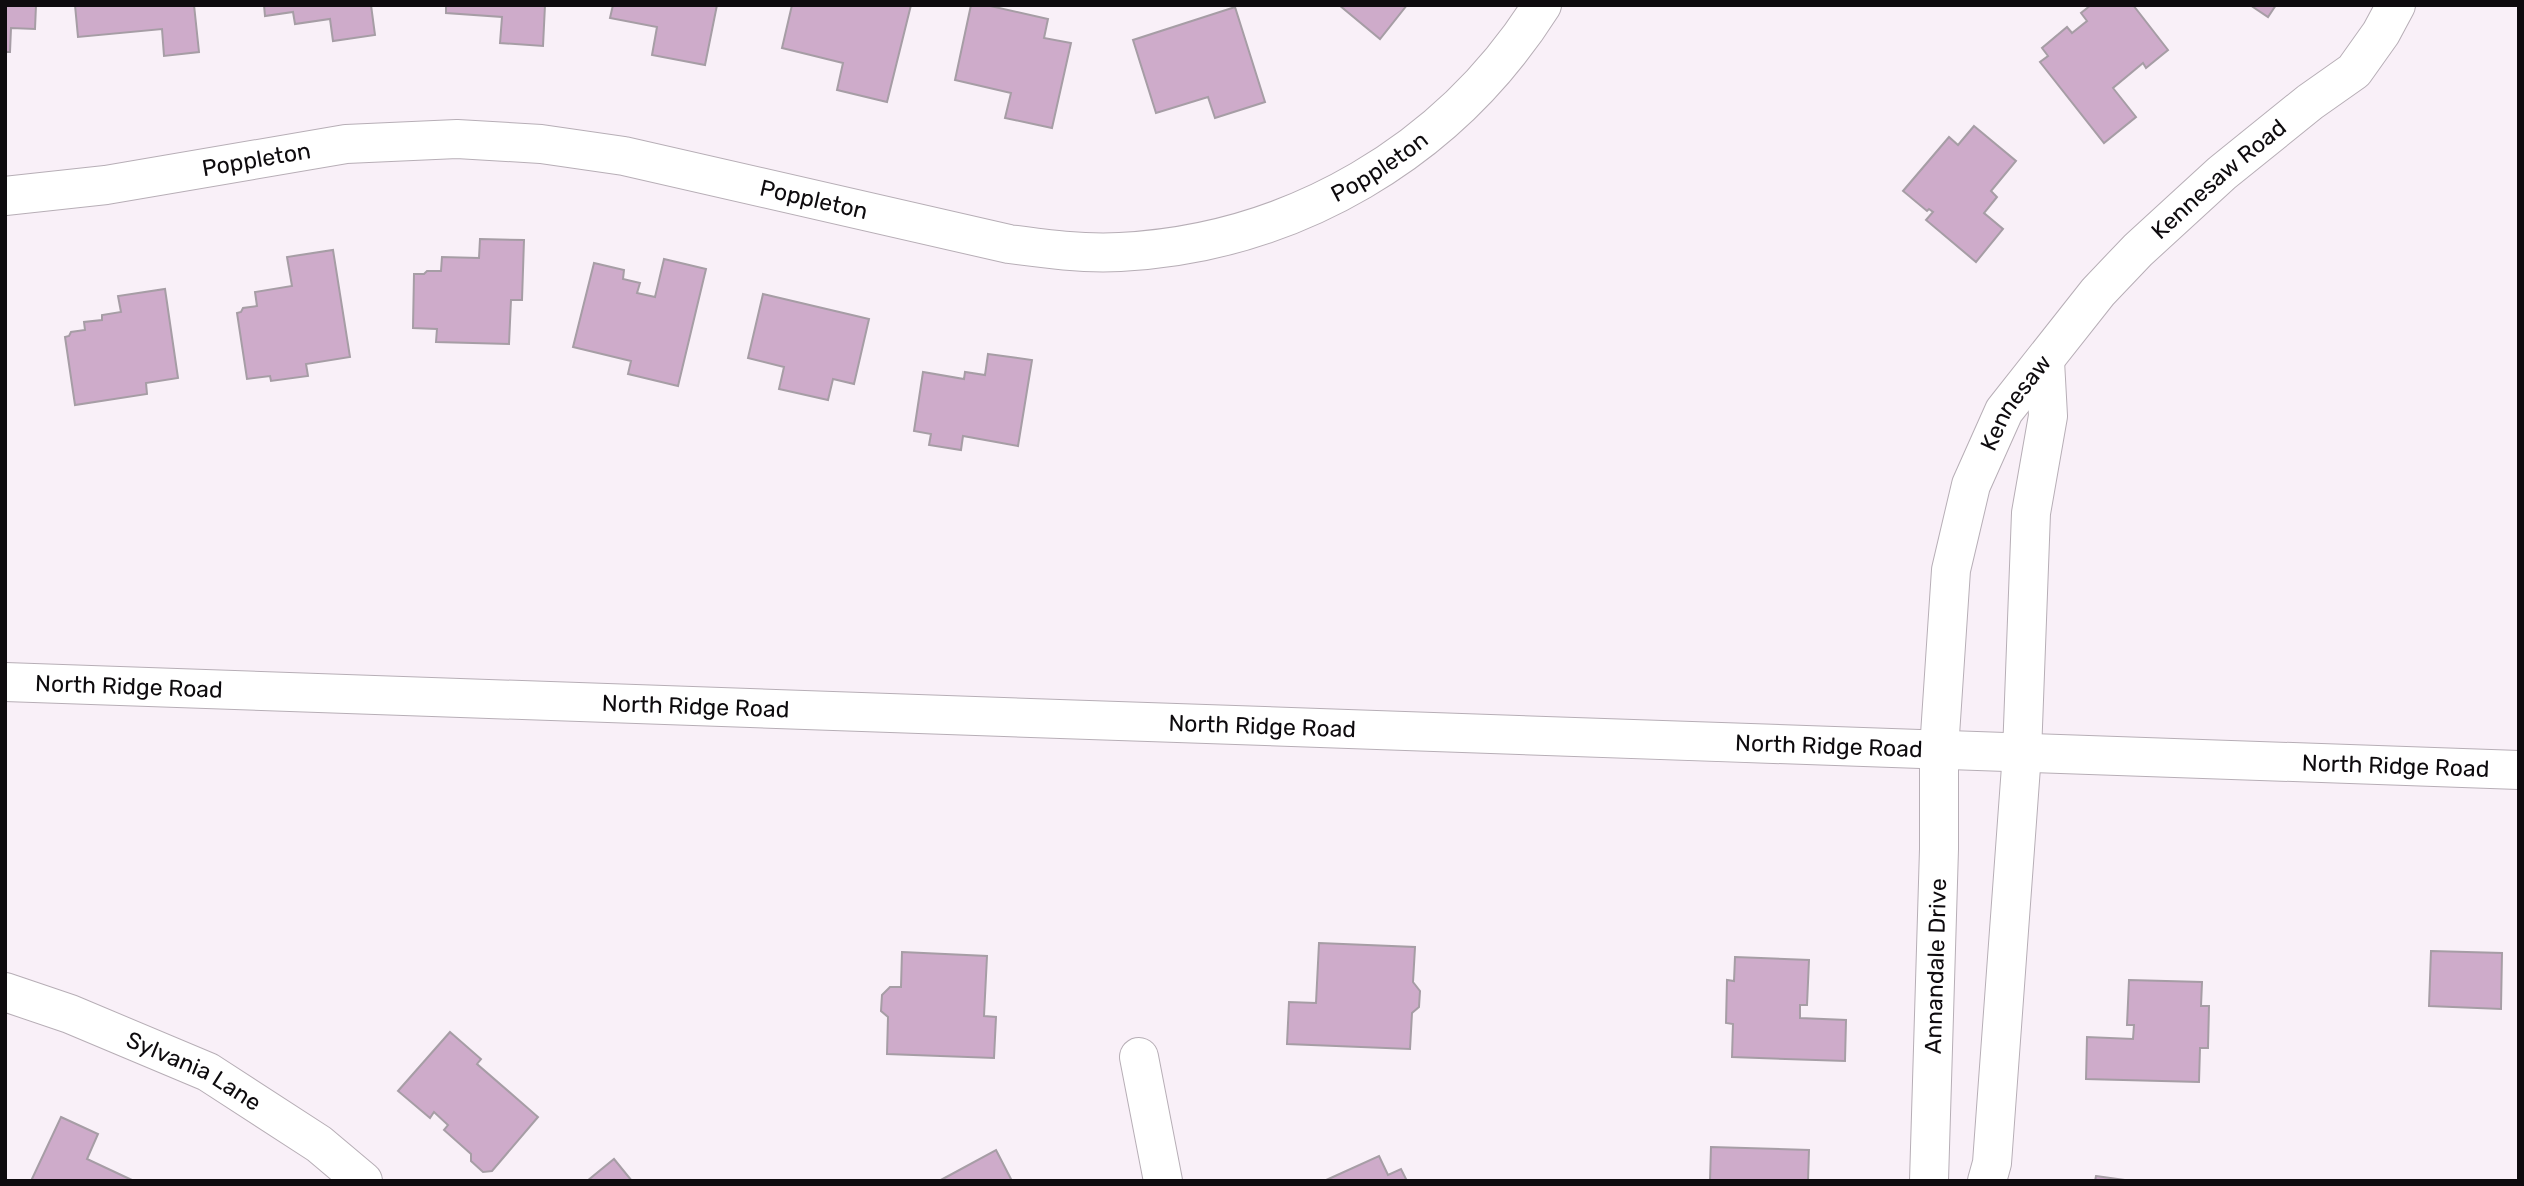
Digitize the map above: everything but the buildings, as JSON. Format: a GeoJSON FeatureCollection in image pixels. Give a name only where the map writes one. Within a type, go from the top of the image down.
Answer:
{"type":"FeatureCollection","features":[{"type":"Feature","properties":{"kind":"street","name":"Poppleton"},"geometry":{"type":"LineString","coordinates":[[5,196],[106,185],[346,144],[457,139],[541,144],[624,156],[1009,244],[1068,251],[1163,249],[1267,225],[1351,188],[1391,164],[1467,100],[1498,67],[1542,5]]}},
{"type":"Feature","properties":{"kind":"street","name":"Kennesaw Road"},"geometry":{"type":"LineString","coordinates":[[2045,361],[2098,292],[2138,250],[2222,173],[2310,102],[2354,71],[2381,33],[2396,5]]}},
{"type":"Feature","properties":{"kind":"street","name":"Kennesaw"},"geometry":{"type":"LineString","coordinates":[[1940,750],[1951,570],[1971,485],[2004,411],[2045,361]]}},
{"type":"Feature","properties":{"kind":"street","name":"Kennesaw"},"geometry":{"type":"LineString","coordinates":[[2022,753],[2031,513],[2048,416],[2045,361]]}},
{"type":"Feature","properties":{"kind":"street","name":"North Ridge Road"},"geometry":{"type":"LineString","coordinates":[[5,682],[2519,770]]}},
{"type":"Feature","properties":{"kind":"street","name":"Annandale Drive"},"geometry":{"type":"LineString","coordinates":[[1929,1181],[1940,750]]}},
{"type":"Feature","properties":{"kind":"street"},"geometry":{"type":"LineString","coordinates":[[1987,1181],[1992,1163],[2022,753]]}},
{"type":"Feature","properties":{"kind":"street","name":"Sylvania Lane"},"geometry":{"type":"LineString","coordinates":[[5,992],[70,1014],[208,1072],[319,1144],[363,1181]]}},
{"type":"Feature","properties":{"kind":"street"},"geometry":{"type":"LineString","coordinates":[[1139,1057],[1163,1181]]}}]}
